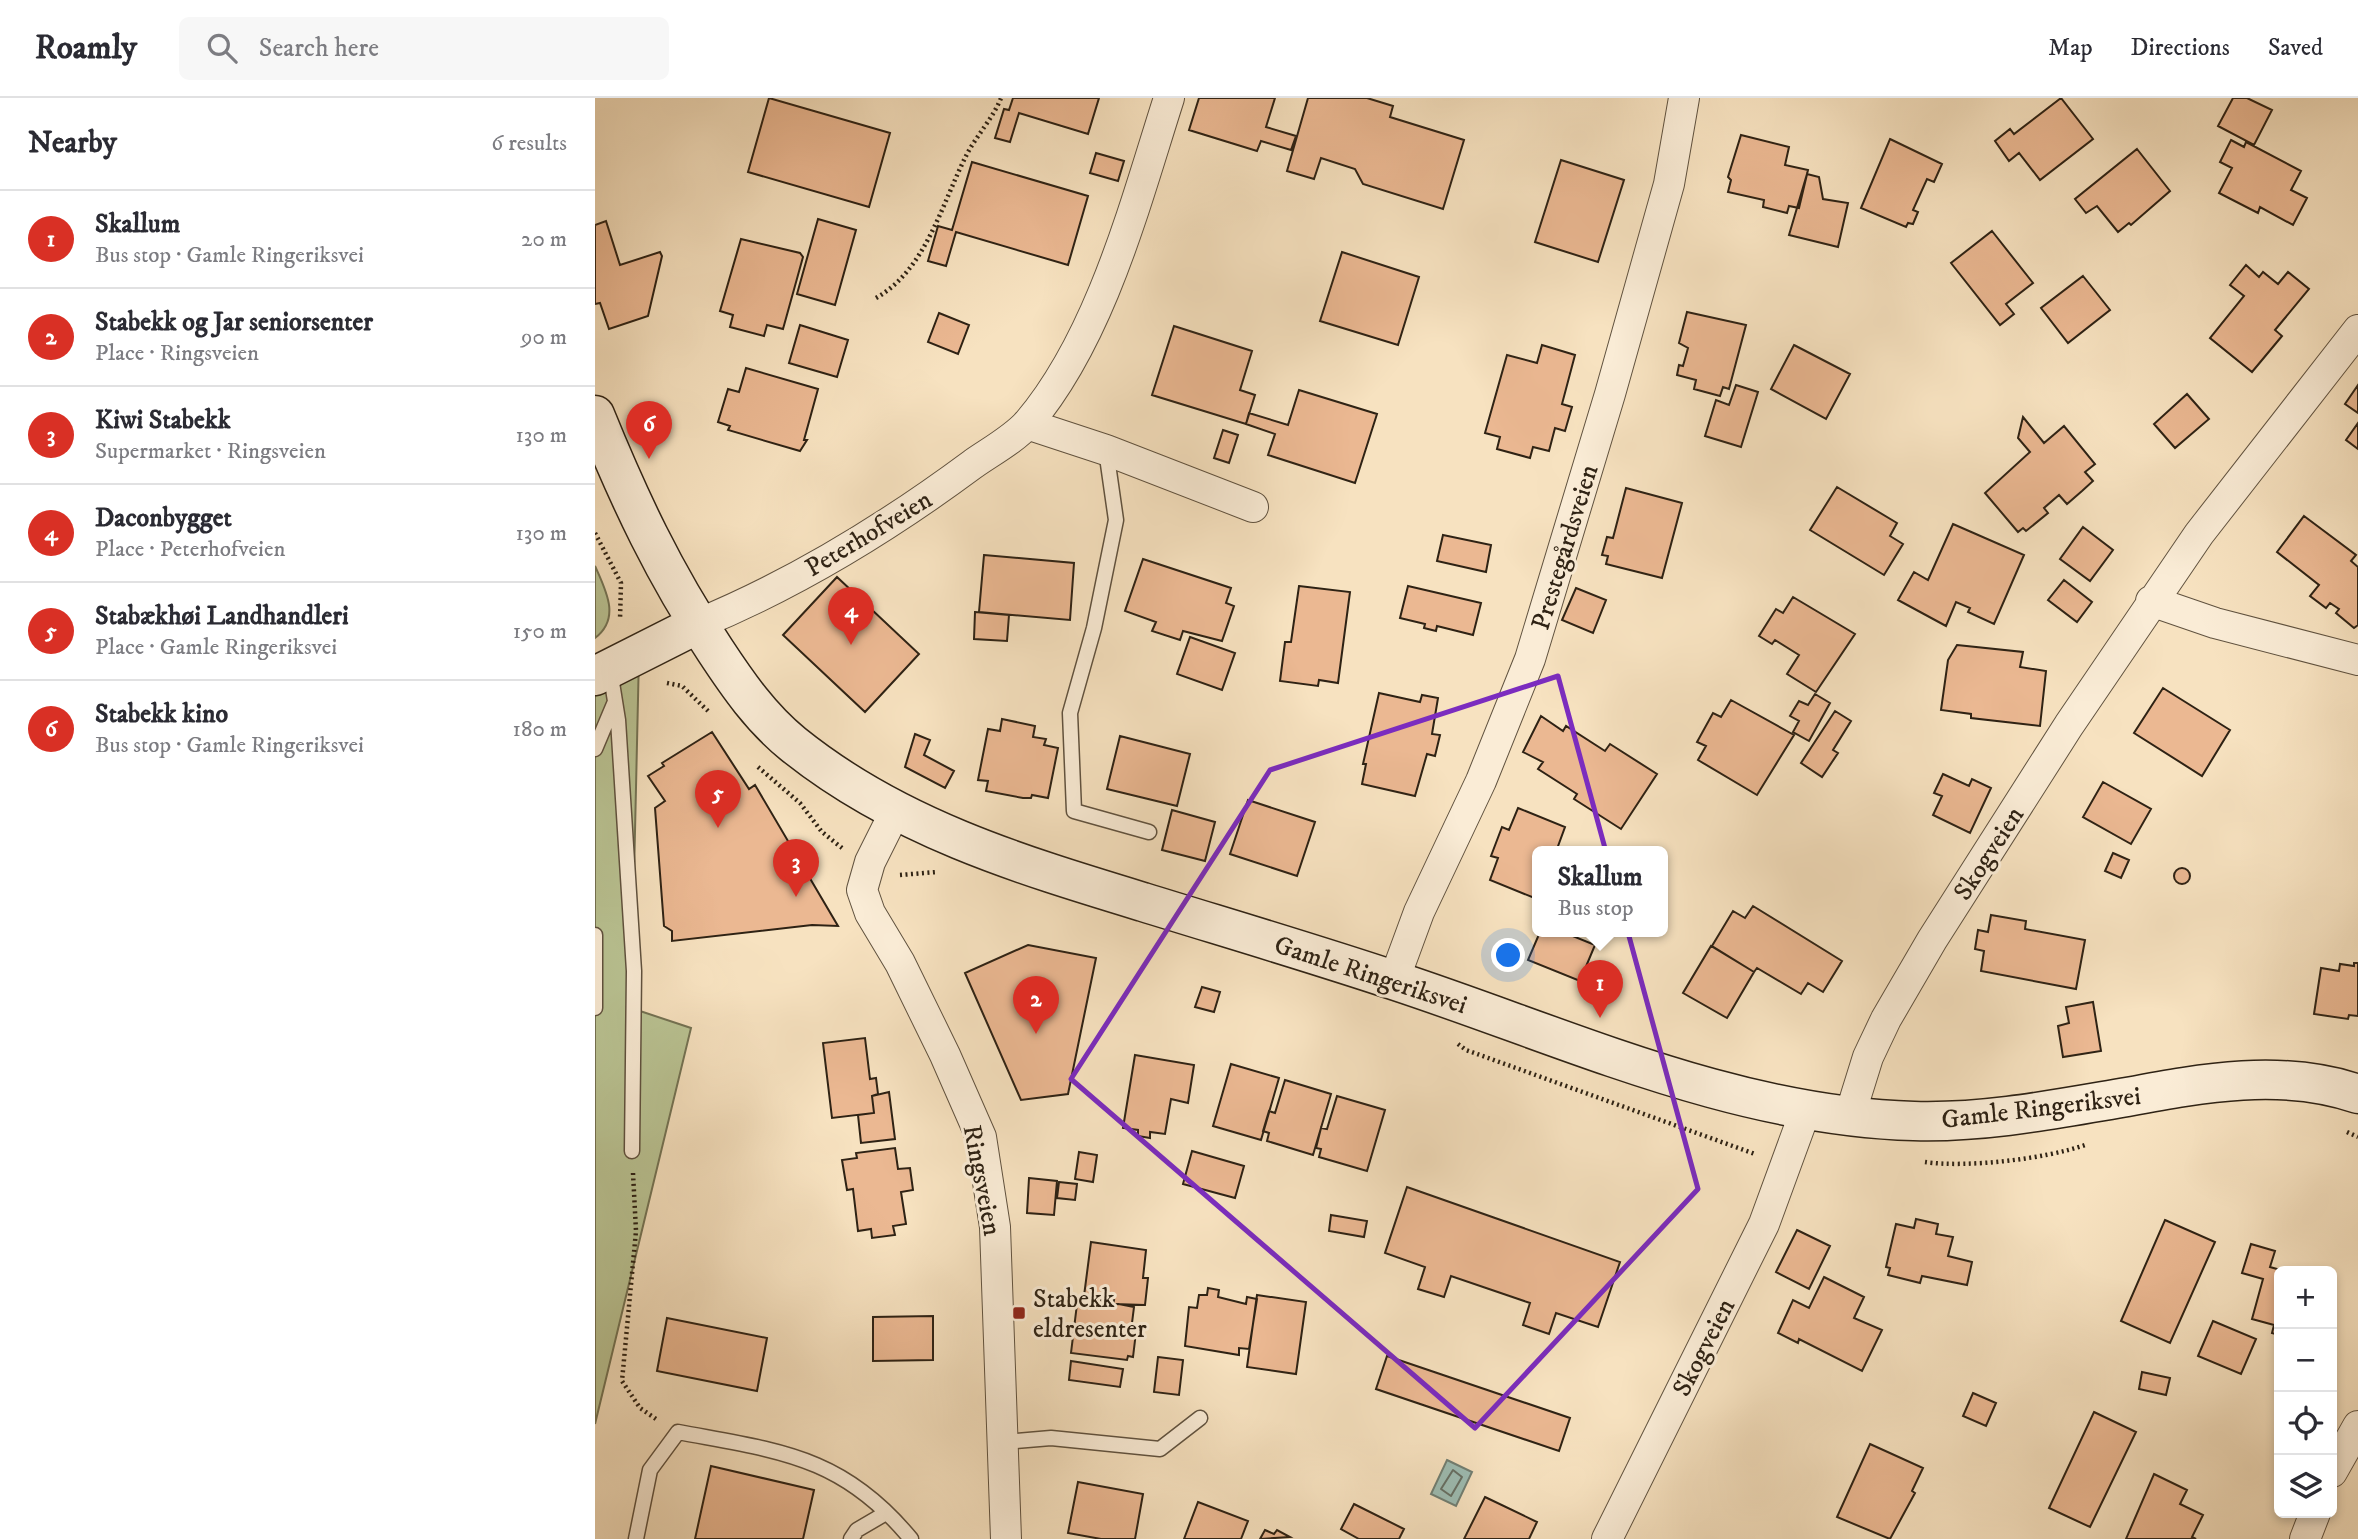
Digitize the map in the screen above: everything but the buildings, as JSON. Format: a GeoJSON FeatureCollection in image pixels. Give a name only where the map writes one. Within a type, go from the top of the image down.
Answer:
{"type":"FeatureCollection","features":[{"type":"Feature","properties":{"kind":"main road","name":"Gamle Ringeriksvei"},"geometry":{"type":"LineString","coordinates":[[595,415],[661,564],[742,691],[767,720],[835,776],[895,812],[957,841],[1043,872],[1394,980],[1691,1083],[1805,1112],[1849,1118],[1969,1121],[2227,1081],[2274,1079],[2358,1094]]}},
{"type":"Feature","properties":{"kind":"main road"},"geometry":{"type":"LineString","coordinates":[[607,683],[698,624]]}},
{"type":"Feature","properties":{"kind":"street","name":"Peterhofveien"},"geometry":{"type":"LineString","coordinates":[[698,624],[748,603],[916,507],[1027,424],[1065,368],[1100,299],[1169,98]]}},
{"type":"Feature","properties":{"kind":"street","name":"Prestegårdsveien"},"geometry":{"type":"LineString","coordinates":[[1394,980],[1419,912],[1481,781],[1530,659],[1669,184],[1684,98]]}},
{"type":"Feature","properties":{"kind":"street","name":"Skogveien"},"geometry":{"type":"LineString","coordinates":[[1849,1118],[1868,1057],[1892,1008],[2069,725],[2199,534],[2358,330]]}},
{"type":"Feature","properties":{"kind":"street"},"geometry":{"type":"LineString","coordinates":[[1027,424],[1106,450],[1253,507]]}},
{"type":"Feature","properties":{"kind":"street"},"geometry":{"type":"LineString","coordinates":[[2151,601],[2215,623],[2358,660]]}},
{"type":"Feature","properties":{"kind":"street","name":"Ringsveien"},"geometry":{"type":"LineString","coordinates":[[895,812],[870,862],[862,890],[870,913],[900,963],[945,1055],[981,1137],[995,1227],[1006,1539]]}},
{"type":"Feature","properties":{"kind":"street","name":"Skogveien"},"geometry":{"type":"LineString","coordinates":[[1607,1539],[1764,1224],[1805,1112]]}},
{"type":"Feature","properties":{"kind":"street"},"geometry":{"type":"LineString","coordinates":[[2337,1463],[2358,1426]]}},
{"type":"Feature","properties":{"kind":"street"},"geometry":{"type":"LineString","coordinates":[[2305,1539],[2313,1518]]}},
{"type":"Feature","properties":{"kind":"lane"},"geometry":{"type":"LineString","coordinates":[[1106,450],[1116,520],[1094,628],[1070,713],[1074,811],[1149,832]]}},
{"type":"Feature","properties":{"kind":"lane"},"geometry":{"type":"LineString","coordinates":[[595,749],[607,683]]}},
{"type":"Feature","properties":{"kind":"lane"},"geometry":{"type":"LineString","coordinates":[[607,683],[634,971],[632,1151]]}},
{"type":"Feature","properties":{"kind":"lane"},"geometry":{"type":"LineString","coordinates":[[595,934],[595,1008]]}},
{"type":"Feature","properties":{"kind":"lane"},"geometry":{"type":"LineString","coordinates":[[1003,1443],[1051,1438],[1160,1449],[1200,1418]]}},
{"type":"Feature","properties":{"kind":"lane"},"geometry":{"type":"LineString","coordinates":[[636,1539],[650,1470],[678,1432],[761,1448],[822,1465],[856,1485],[911,1539]]}},
{"type":"Feature","properties":{"kind":"lane"},"geometry":{"type":"LineString","coordinates":[[851,1539],[857,1531],[886,1513]]}},
{"type":"Feature","properties":{"kind":"path"},"geometry":{"type":"LineString","coordinates":[[876,298],[888,291],[923,252],[969,151],[1001,98]]}},
{"type":"Feature","properties":{"kind":"path"},"geometry":{"type":"LineString","coordinates":[[595,533],[621,583],[620,623]]}},
{"type":"Feature","properties":{"kind":"path"},"geometry":{"type":"LineString","coordinates":[[632,1151],[636,1231],[622,1381],[639,1408],[678,1432]]}},
{"type":"Feature","properties":{"kind":"highlighted area"},"geometry":{"type":"Polygon","coordinates":[[[1558,676],[1698,1189],[1475,1428],[1071,1079],[1270,770],[1558,676]]]}},
{"type":"Feature","properties":{"kind":"green space"},"geometry":{"type":"Polygon","coordinates":[[[595,566],[607,594],[609,613],[608,622],[595,638],[595,566]]]}},
{"type":"Feature","properties":{"kind":"green space"},"geometry":{"type":"Polygon","coordinates":[[[639,655],[631,1008],[691,1028],[595,1424],[595,676],[639,655]]]}},
{"type":"Feature","properties":{"kind":"water"},"geometry":{"type":"Polygon","coordinates":[[[1447,1460],[1472,1472],[1456,1506],[1431,1494],[1447,1460]]]}},
{"type":"Feature","properties":{"kind":"place","name":"Stabekk kino"},"geometry":{"type":"Point","coordinates":[649,459]}},
{"type":"Feature","properties":{"kind":"place","name":"Daconbygget"},"geometry":{"type":"Point","coordinates":[851,645]}},
{"type":"Feature","properties":{"kind":"place","name":"Stabækhøi Landhandleri"},"geometry":{"type":"Point","coordinates":[718,828]}},
{"type":"Feature","properties":{"kind":"place","name":"Kiwi Stabekk"},"geometry":{"type":"Point","coordinates":[796,897]}},
{"type":"Feature","properties":{"kind":"place","name":"Skallum"},"geometry":{"type":"Point","coordinates":[1600,1018]}},
{"type":"Feature","properties":{"kind":"place","name":"Stabekk og Jar seniorsenter"},"geometry":{"type":"Point","coordinates":[1036,1034]}},
{"type":"Feature","properties":{"kind":"place","name":"Stabekk eldresenter"},"geometry":{"type":"Point","coordinates":[1019,1313]}}]}
